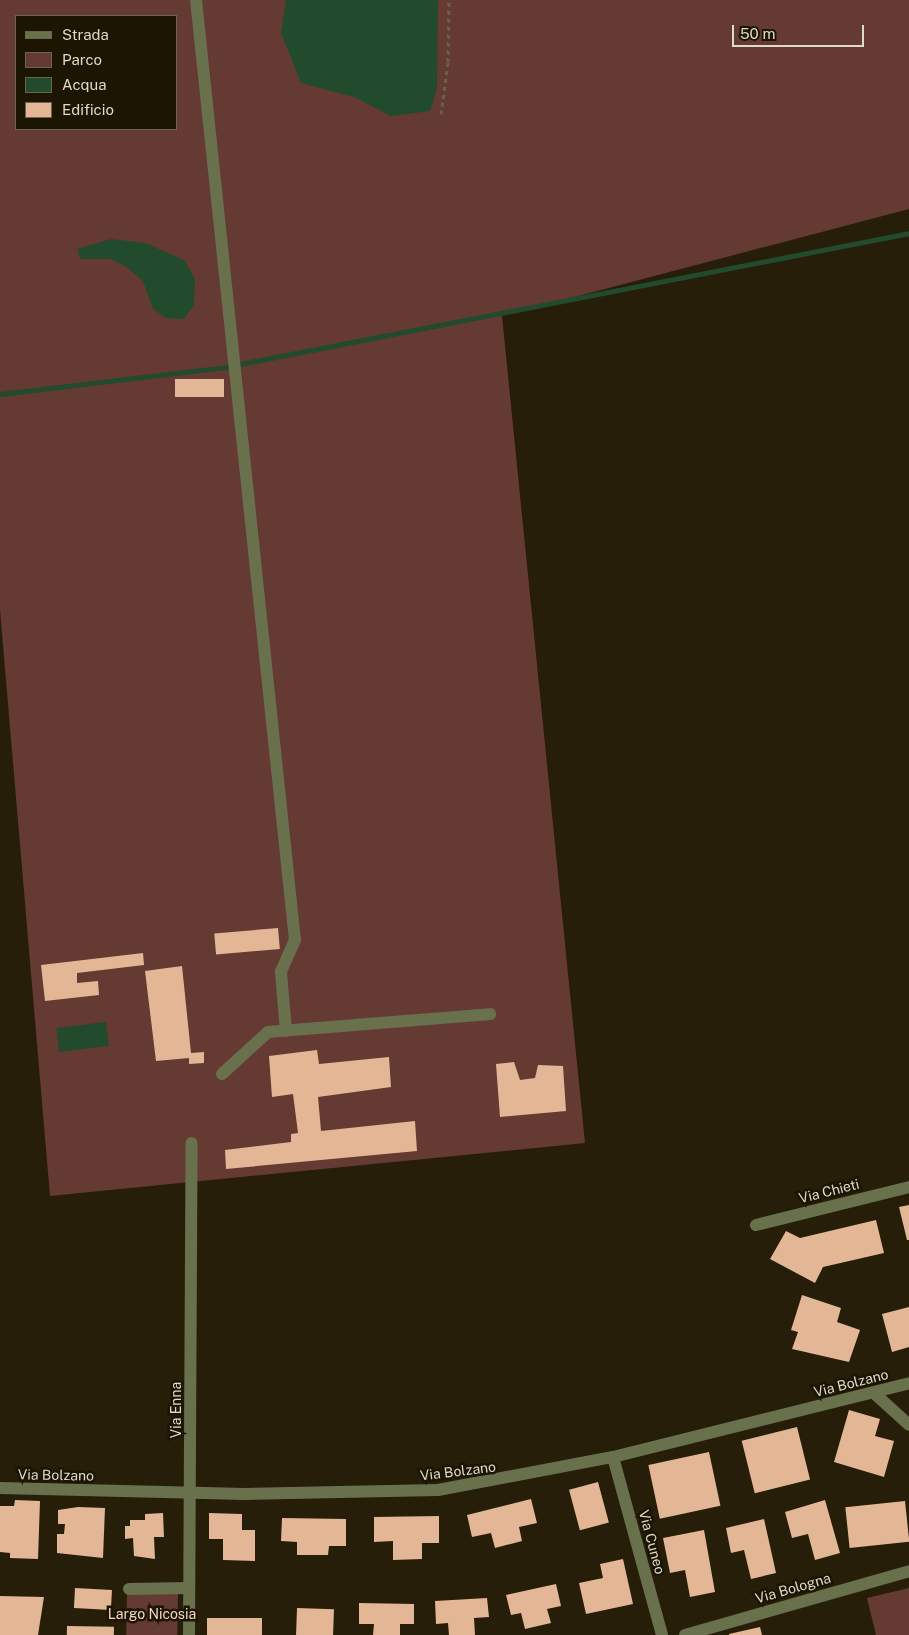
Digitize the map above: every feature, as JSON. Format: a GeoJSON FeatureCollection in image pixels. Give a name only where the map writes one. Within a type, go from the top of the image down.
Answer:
{"type":"FeatureCollection","features":[{"type":"Feature","properties":{"kind":"street"},"geometry":{"type":"LineString","coordinates":[[196,0],[295,940],[281,972],[286,1031]]}},
{"type":"Feature","properties":{"kind":"street"},"geometry":{"type":"LineString","coordinates":[[222,1074],[268,1032],[490,1014]]}},
{"type":"Feature","properties":{"kind":"street","name":"Via Enna"},"geometry":{"type":"LineString","coordinates":[[189,1635],[192,1143]]}},
{"type":"Feature","properties":{"kind":"street","name":"Via Chieti"},"geometry":{"type":"LineString","coordinates":[[756,1225],[909,1187]]}},
{"type":"Feature","properties":{"kind":"street","name":"Via Bolzano"},"geometry":{"type":"LineString","coordinates":[[0,1488],[190,1493],[438,1490],[613,1457],[909,1383]]}},
{"type":"Feature","properties":{"kind":"street"},"geometry":{"type":"LineString","coordinates":[[874,1393],[909,1424]]}},
{"type":"Feature","properties":{"kind":"street","name":"Via Cuneo"},"geometry":{"type":"LineString","coordinates":[[613,1457],[662,1635]]}},
{"type":"Feature","properties":{"kind":"street","name":"Via Bologna"},"geometry":{"type":"LineString","coordinates":[[685,1635],[909,1571]]}},
{"type":"Feature","properties":{"kind":"street"},"geometry":{"type":"LineString","coordinates":[[129,1589],[189,1588]]}},
{"type":"Feature","properties":{"kind":"path"},"geometry":{"type":"LineString","coordinates":[[440,114],[448,62],[449,0]]}},
{"type":"Feature","properties":{"kind":"green space"},"geometry":{"type":"Polygon","coordinates":[[[0,0],[909,0],[909,209],[502,316],[585,1143],[50,1196],[0,610],[0,0]]]}},
{"type":"Feature","properties":{"kind":"green space"},"geometry":{"type":"Polygon","coordinates":[[[909,1588],[909,1635],[876,1635],[867,1598],[909,1588]]]}},
{"type":"Feature","properties":{"kind":"green space","name":"Largo Nicosia"},"geometry":{"type":"Polygon","coordinates":[[[127,1593],[178,1594],[177,1635],[126,1635],[127,1593]]]}},
{"type":"Feature","properties":{"kind":"water"},"geometry":{"type":"Polygon","coordinates":[[[286,0],[438,0],[437,88],[430,111],[391,116],[354,97],[301,83],[281,33],[286,0]]]}},
{"type":"Feature","properties":{"kind":"water"},"geometry":{"type":"Polygon","coordinates":[[[111,239],[145,243],[184,260],[195,279],[194,305],[184,319],[166,318],[153,309],[143,281],[125,266],[110,259],[80,259],[77,249],[111,239]]]}},
{"type":"Feature","properties":{"kind":"water"},"geometry":{"type":"Polygon","coordinates":[[[106,1022],[109,1046],[59,1052],[56,1028],[106,1022]]]}},
{"type":"Feature","properties":{"kind":"building"},"geometry":{"type":"Polygon","coordinates":[[[175,379],[224,379],[224,397],[175,397],[175,379]]]}},
{"type":"Feature","properties":{"kind":"building"},"geometry":{"type":"Polygon","coordinates":[[[278,928],[280,949],[216,954],[214,934],[278,928]]]}},
{"type":"Feature","properties":{"kind":"building"},"geometry":{"type":"Polygon","coordinates":[[[143,953],[144,965],[77,973],[77,983],[98,981],[99,995],[45,1001],[41,965],[143,953]]]}},
{"type":"Feature","properties":{"kind":"building"},"geometry":{"type":"Polygon","coordinates":[[[182,966],[191,1053],[204,1052],[204,1063],[189,1064],[189,1058],[156,1061],[145,971],[182,966]]]}},
{"type":"Feature","properties":{"kind":"building"},"geometry":{"type":"Polygon","coordinates":[[[317,1050],[319,1064],[389,1057],[391,1087],[318,1097],[321,1131],[415,1121],[417,1151],[226,1169],[225,1150],[291,1142],[291,1134],[298,1133],[293,1094],[272,1097],[269,1056],[317,1050]]]}},
{"type":"Feature","properties":{"kind":"building"},"geometry":{"type":"Polygon","coordinates":[[[514,1062],[520,1080],[535,1078],[538,1065],[563,1066],[566,1111],[500,1117],[496,1064],[514,1062]]]}},
{"type":"Feature","properties":{"kind":"building"},"geometry":{"type":"Polygon","coordinates":[[[909,1205],[909,1240],[907,1240],[899,1207],[909,1205]]]}},
{"type":"Feature","properties":{"kind":"building"},"geometry":{"type":"Polygon","coordinates":[[[876,1220],[884,1253],[823,1267],[815,1283],[770,1259],[786,1231],[800,1238],[876,1220]]]}},
{"type":"Feature","properties":{"kind":"building"},"geometry":{"type":"Polygon","coordinates":[[[802,1295],[841,1308],[837,1322],[860,1330],[849,1362],[792,1349],[798,1332],[791,1330],[802,1295]]]}},
{"type":"Feature","properties":{"kind":"building"},"geometry":{"type":"Polygon","coordinates":[[[909,1307],[909,1347],[892,1352],[882,1314],[909,1307]]]}},
{"type":"Feature","properties":{"kind":"building"},"geometry":{"type":"Polygon","coordinates":[[[849,1410],[880,1419],[875,1436],[894,1441],[884,1477],[834,1462],[849,1410]]]}},
{"type":"Feature","properties":{"kind":"building"},"geometry":{"type":"Polygon","coordinates":[[[797,1427],[810,1479],[755,1493],[742,1441],[797,1427]]]}},
{"type":"Feature","properties":{"kind":"building"},"geometry":{"type":"Polygon","coordinates":[[[709,1452],[720,1506],[660,1519],[648,1465],[709,1452]]]}},
{"type":"Feature","properties":{"kind":"building"},"geometry":{"type":"Polygon","coordinates":[[[598,1482],[609,1523],[580,1530],[569,1490],[598,1482]]]}},
{"type":"Feature","properties":{"kind":"building"},"geometry":{"type":"Polygon","coordinates":[[[531,1499],[537,1523],[519,1527],[522,1541],[495,1548],[491,1533],[472,1537],[467,1515],[531,1499]]]}},
{"type":"Feature","properties":{"kind":"building"},"geometry":{"type":"Polygon","coordinates":[[[15,1500],[40,1501],[38,1559],[10,1558],[10,1553],[0,1552],[0,1506],[14,1506],[15,1500]]]}},
{"type":"Feature","properties":{"kind":"building"},"geometry":{"type":"Polygon","coordinates":[[[825,1500],[840,1553],[815,1560],[808,1534],[792,1538],[785,1512],[825,1500]]]}},
{"type":"Feature","properties":{"kind":"building"},"geometry":{"type":"Polygon","coordinates":[[[905,1501],[909,1542],[850,1548],[845,1507],[905,1501]]]}},
{"type":"Feature","properties":{"kind":"building"},"geometry":{"type":"Polygon","coordinates":[[[78,1507],[105,1508],[103,1558],[57,1553],[57,1534],[64,1534],[65,1524],[58,1524],[58,1510],[78,1507]]]}},
{"type":"Feature","properties":{"kind":"building"},"geometry":{"type":"Polygon","coordinates":[[[163,1513],[164,1537],[154,1537],[155,1559],[134,1556],[133,1538],[125,1539],[125,1526],[130,1526],[130,1520],[145,1520],[145,1514],[163,1513]]]}},
{"type":"Feature","properties":{"kind":"building"},"geometry":{"type":"Polygon","coordinates":[[[209,1513],[242,1514],[242,1530],[255,1530],[255,1561],[223,1560],[223,1539],[209,1539],[209,1513]]]}},
{"type":"Feature","properties":{"kind":"building"},"geometry":{"type":"Polygon","coordinates":[[[439,1516],[439,1543],[422,1543],[422,1559],[393,1560],[393,1541],[374,1542],[374,1517],[439,1516]]]}},
{"type":"Feature","properties":{"kind":"building"},"geometry":{"type":"Polygon","coordinates":[[[282,1518],[346,1519],[346,1546],[329,1546],[328,1555],[297,1555],[297,1542],[281,1541],[282,1518]]]}},
{"type":"Feature","properties":{"kind":"building"},"geometry":{"type":"Polygon","coordinates":[[[764,1519],[776,1573],[751,1579],[744,1550],[731,1553],[726,1528],[764,1519]]]}},
{"type":"Feature","properties":{"kind":"building"},"geometry":{"type":"Polygon","coordinates":[[[704,1530],[715,1592],[690,1597],[685,1570],[670,1573],[663,1538],[704,1530]]]}},
{"type":"Feature","properties":{"kind":"building"},"geometry":{"type":"Polygon","coordinates":[[[623,1559],[633,1604],[586,1614],[579,1583],[603,1578],[600,1564],[623,1559]]]}},
{"type":"Feature","properties":{"kind":"building"},"geometry":{"type":"Polygon","coordinates":[[[556,1584],[561,1606],[547,1609],[551,1623],[525,1629],[521,1613],[511,1615],[506,1595],[556,1584]]]}},
{"type":"Feature","properties":{"kind":"building"},"geometry":{"type":"Polygon","coordinates":[[[75,1588],[112,1590],[111,1610],[74,1608],[75,1588]]]}},
{"type":"Feature","properties":{"kind":"building"},"geometry":{"type":"Polygon","coordinates":[[[0,1596],[44,1597],[38,1635],[0,1635],[0,1596]]]}},
{"type":"Feature","properties":{"kind":"building"},"geometry":{"type":"Polygon","coordinates":[[[487,1598],[489,1617],[474,1618],[475,1635],[449,1635],[448,1623],[436,1624],[435,1601],[487,1598]]]}},
{"type":"Feature","properties":{"kind":"building"},"geometry":{"type":"Polygon","coordinates":[[[359,1603],[414,1604],[414,1624],[400,1624],[400,1635],[373,1635],[374,1624],[359,1624],[359,1603]]]}},
{"type":"Feature","properties":{"kind":"building"},"geometry":{"type":"Polygon","coordinates":[[[297,1608],[334,1609],[333,1635],[296,1635],[297,1608]]]}},
{"type":"Feature","properties":{"kind":"building"},"geometry":{"type":"Polygon","coordinates":[[[207,1618],[262,1618],[262,1635],[207,1635],[207,1618]]]}},
{"type":"Feature","properties":{"kind":"building"},"geometry":{"type":"Polygon","coordinates":[[[67,1626],[114,1627],[114,1635],[67,1635],[67,1626]]]}},
{"type":"Feature","properties":{"kind":"building"},"geometry":{"type":"Polygon","coordinates":[[[760,1627],[762,1635],[729,1635],[729,1634],[760,1627]]]}},
{"type":"Feature","properties":{"kind":"waterway"},"geometry":{"type":"LineString","coordinates":[[0,394],[225,367],[909,233]]}}]}
